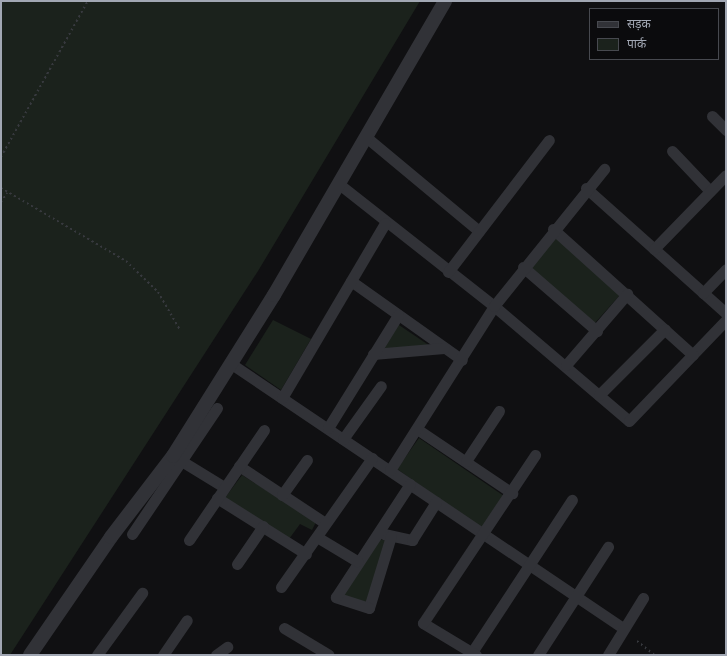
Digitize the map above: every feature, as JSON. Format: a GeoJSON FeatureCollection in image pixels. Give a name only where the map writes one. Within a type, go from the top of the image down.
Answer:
{"type":"FeatureCollection","features":[{"type":"Feature","properties":{"kind":"street"},"geometry":{"type":"LineString","coordinates":[[132,534],[177,458],[230,363],[340,184],[444,1]]}},
{"type":"Feature","properties":{"kind":"street"},"geometry":{"type":"LineString","coordinates":[[712,116],[726,130]]}},
{"type":"Feature","properties":{"kind":"street"},"geometry":{"type":"LineString","coordinates":[[366,137],[479,231]]}},
{"type":"Feature","properties":{"kind":"street"},"geometry":{"type":"LineString","coordinates":[[448,272],[549,140]]}},
{"type":"Feature","properties":{"kind":"street"},"geometry":{"type":"LineString","coordinates":[[672,151],[710,191]]}},
{"type":"Feature","properties":{"kind":"street"},"geometry":{"type":"LineString","coordinates":[[390,470],[462,360],[494,306],[553,229],[586,188],[604,169]]}},
{"type":"Feature","properties":{"kind":"street"},"geometry":{"type":"LineString","coordinates":[[654,249],[726,175]]}},
{"type":"Feature","properties":{"kind":"street"},"geometry":{"type":"LineString","coordinates":[[340,184],[385,223],[494,306],[566,365],[629,421],[726,320]]}},
{"type":"Feature","properties":{"kind":"street"},"geometry":{"type":"LineString","coordinates":[[586,188],[726,313]]}},
{"type":"Feature","properties":{"kind":"street"},"geometry":{"type":"LineString","coordinates":[[282,398],[385,223]]}},
{"type":"Feature","properties":{"kind":"street"},"geometry":{"type":"LineString","coordinates":[[553,229],[693,355]]}},
{"type":"Feature","properties":{"kind":"street"},"geometry":{"type":"LineString","coordinates":[[523,267],[597,331]]}},
{"type":"Feature","properties":{"kind":"street"},"geometry":{"type":"LineString","coordinates":[[704,293],[726,269]]}},
{"type":"Feature","properties":{"kind":"street"},"geometry":{"type":"LineString","coordinates":[[351,281],[462,360]]}},
{"type":"Feature","properties":{"kind":"street"},"geometry":{"type":"LineString","coordinates":[[566,365],[597,331],[627,294]]}},
{"type":"Feature","properties":{"kind":"street"},"geometry":{"type":"LineString","coordinates":[[328,428],[398,315]]}},
{"type":"Feature","properties":{"kind":"street"},"geometry":{"type":"LineString","coordinates":[[599,395],[665,329]]}},
{"type":"Feature","properties":{"kind":"street"},"geometry":{"type":"LineString","coordinates":[[373,354],[444,348]]}},
{"type":"Feature","properties":{"kind":"street"},"geometry":{"type":"LineString","coordinates":[[230,363],[390,470],[527,566],[623,628]]}},
{"type":"Feature","properties":{"kind":"street"},"geometry":{"type":"LineString","coordinates":[[343,439],[382,386]]}},
{"type":"Feature","properties":{"kind":"street"},"geometry":{"type":"LineString","coordinates":[[30,655],[107,542],[217,408]]}},
{"type":"Feature","properties":{"kind":"street"},"geometry":{"type":"LineString","coordinates":[[466,462],[499,411]]}},
{"type":"Feature","properties":{"kind":"street"},"geometry":{"type":"LineString","coordinates":[[417,429],[512,493]]}},
{"type":"Feature","properties":{"kind":"street"},"geometry":{"type":"LineString","coordinates":[[189,540],[264,430]]}},
{"type":"Feature","properties":{"kind":"street"},"geometry":{"type":"LineString","coordinates":[[535,455],[512,493],[423,623],[474,654],[527,566],[572,500]]}},
{"type":"Feature","properties":{"kind":"street"},"geometry":{"type":"LineString","coordinates":[[177,458],[224,487]]}},
{"type":"Feature","properties":{"kind":"street"},"geometry":{"type":"LineString","coordinates":[[281,587],[306,554],[325,523],[372,458]]}},
{"type":"Feature","properties":{"kind":"street"},"geometry":{"type":"LineString","coordinates":[[282,495],[307,460]]}},
{"type":"Feature","properties":{"kind":"street"},"geometry":{"type":"LineString","coordinates":[[239,466],[325,523]]}},
{"type":"Feature","properties":{"kind":"street"},"geometry":{"type":"LineString","coordinates":[[391,536],[369,608],[336,597],[357,561],[378,533],[410,484]]}},
{"type":"Feature","properties":{"kind":"street"},"geometry":{"type":"LineString","coordinates":[[217,498],[306,554]]}},
{"type":"Feature","properties":{"kind":"street"},"geometry":{"type":"LineString","coordinates":[[378,533],[412,540],[436,502]]}},
{"type":"Feature","properties":{"kind":"street"},"geometry":{"type":"LineString","coordinates":[[237,564],[262,526]]}},
{"type":"Feature","properties":{"kind":"street"},"geometry":{"type":"LineString","coordinates":[[317,537],[357,561]]}},
{"type":"Feature","properties":{"kind":"street"},"geometry":{"type":"LineString","coordinates":[[538,655],[577,598],[608,547]]}},
{"type":"Feature","properties":{"kind":"street"},"geometry":{"type":"LineString","coordinates":[[97,655],[142,593]]}},
{"type":"Feature","properties":{"kind":"street"},"geometry":{"type":"LineString","coordinates":[[608,655],[623,628],[643,598]]}},
{"type":"Feature","properties":{"kind":"street"},"geometry":{"type":"LineString","coordinates":[[163,655],[187,620]]}},
{"type":"Feature","properties":{"kind":"street"},"geometry":{"type":"LineString","coordinates":[[284,628],[329,655]]}},
{"type":"Feature","properties":{"kind":"street"},"geometry":{"type":"LineString","coordinates":[[308,655],[314,645]]}},
{"type":"Feature","properties":{"kind":"street"},"geometry":{"type":"LineString","coordinates":[[216,655],[227,647]]}},
{"type":"Feature","properties":{"kind":"path"},"geometry":{"type":"LineString","coordinates":[[1,157],[88,1]]}},
{"type":"Feature","properties":{"kind":"path"},"geometry":{"type":"LineString","coordinates":[[1,188],[7,193],[126,261],[158,292],[180,330]]}},
{"type":"Feature","properties":{"kind":"path"},"geometry":{"type":"LineString","coordinates":[[1,202],[7,193]]}},
{"type":"Feature","properties":{"kind":"path"},"geometry":{"type":"LineString","coordinates":[[637,641],[654,655]]}},
{"type":"Feature","properties":{"kind":"green space"},"geometry":{"type":"Polygon","coordinates":[[[1,1],[420,1],[258,271],[10,655],[1,655],[1,1]]]}},
{"type":"Feature","properties":{"kind":"green space"},"geometry":{"type":"Polygon","coordinates":[[[554,236],[620,295],[594,324],[531,268],[554,236]]]}},
{"type":"Feature","properties":{"kind":"green space"},"geometry":{"type":"Polygon","coordinates":[[[273,320],[311,339],[281,390],[245,365],[273,320]]]}},
{"type":"Feature","properties":{"kind":"green space"},"geometry":{"type":"Polygon","coordinates":[[[396,323],[433,348],[379,351],[396,323]]]}},
{"type":"Feature","properties":{"kind":"green space"},"geometry":{"type":"Polygon","coordinates":[[[419,438],[504,496],[482,529],[397,469],[419,438]]]}},
{"type":"Feature","properties":{"kind":"green space"},"geometry":{"type":"Polygon","coordinates":[[[242,475],[316,522],[312,530],[300,524],[289,539],[224,499],[242,475]]]}},
{"type":"Feature","properties":{"kind":"green space"},"geometry":{"type":"Polygon","coordinates":[[[379,539],[386,540],[367,604],[342,596],[379,539]]]}}]}
